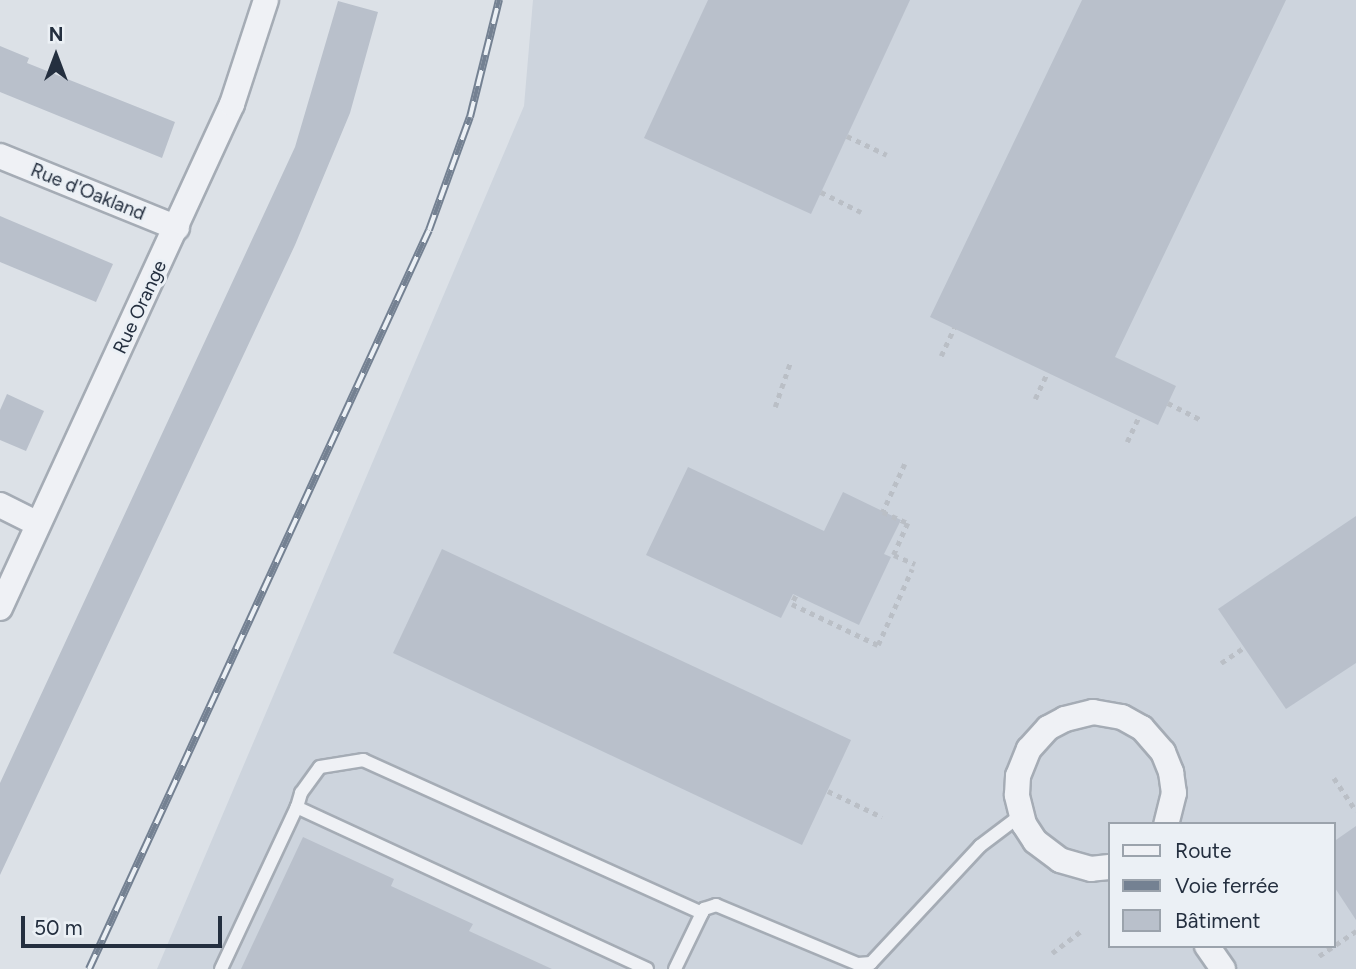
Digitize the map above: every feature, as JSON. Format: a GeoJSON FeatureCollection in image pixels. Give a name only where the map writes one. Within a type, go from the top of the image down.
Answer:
{"type":"FeatureCollection","features":[{"type":"Feature","properties":{"kind":"street","name":"Rue Orange"},"geometry":{"type":"LineString","coordinates":[[0,608],[232,104],[266,0]]}},
{"type":"Feature","properties":{"kind":"street","name":"Rue d'Oakland"},"geometry":{"type":"LineString","coordinates":[[0,156],[177,228]]}},
{"type":"Feature","properties":{"kind":"street"},"geometry":{"type":"LineString","coordinates":[[0,505],[38,524]]}},
{"type":"Feature","properties":{"kind":"street"},"geometry":{"type":"LineString","coordinates":[[1108,867],[1091,869],[1060,860],[1035,841],[1021,815],[1018,776],[1034,742],[1065,719],[1103,713],[1142,727],[1163,752],[1174,793],[1167,822]]}},
{"type":"Feature","properties":{"kind":"street"},"geometry":{"type":"LineString","coordinates":[[1209,948],[1223,969]]}},
{"type":"Feature","properties":{"kind":"lane"},"geometry":{"type":"LineString","coordinates":[[221,969],[306,783],[320,767],[363,760],[702,914]]}},
{"type":"Feature","properties":{"kind":"lane"},"geometry":{"type":"LineString","coordinates":[[297,807],[647,969]]}},
{"type":"Feature","properties":{"kind":"lane"},"geometry":{"type":"LineString","coordinates":[[675,969],[702,914],[709,906],[724,905],[858,964],[871,963],[981,846],[1021,815]]}},
{"type":"Feature","properties":{"kind":"path"},"geometry":{"type":"LineString","coordinates":[[847,136],[887,155]]}},
{"type":"Feature","properties":{"kind":"path"},"geometry":{"type":"LineString","coordinates":[[821,192],[860,212]]}},
{"type":"Feature","properties":{"kind":"path"},"geometry":{"type":"LineString","coordinates":[[941,356],[954,328]]}},
{"type":"Feature","properties":{"kind":"path"},"geometry":{"type":"LineString","coordinates":[[775,407],[790,363]]}},
{"type":"Feature","properties":{"kind":"path"},"geometry":{"type":"LineString","coordinates":[[1035,399],[1047,373]]}},
{"type":"Feature","properties":{"kind":"path"},"geometry":{"type":"LineString","coordinates":[[1168,403],[1202,420]]}},
{"type":"Feature","properties":{"kind":"path"},"geometry":{"type":"LineString","coordinates":[[1127,442],[1139,416]]}},
{"type":"Feature","properties":{"kind":"path"},"geometry":{"type":"LineString","coordinates":[[796,596],[792,604],[878,645],[913,567],[894,555],[908,523],[883,512],[905,464]]}},
{"type":"Feature","properties":{"kind":"path"},"geometry":{"type":"LineString","coordinates":[[1221,663],[1245,648]]}},
{"type":"Feature","properties":{"kind":"path"},"geometry":{"type":"LineString","coordinates":[[1334,778],[1356,811]]}},
{"type":"Feature","properties":{"kind":"path"},"geometry":{"type":"LineString","coordinates":[[828,791],[882,817]]}},
{"type":"Feature","properties":{"kind":"path"},"geometry":{"type":"LineString","coordinates":[[1052,953],[1082,931]]}},
{"type":"Feature","properties":{"kind":"path"},"geometry":{"type":"LineString","coordinates":[[1335,945],[1356,931]]}},
{"type":"Feature","properties":{"kind":"path"},"geometry":{"type":"LineString","coordinates":[[1319,956],[1331,948]]}},
{"type":"Feature","properties":{"kind":"shaded area"},"geometry":{"type":"Polygon","coordinates":[[[533,0],[1356,0],[1356,969],[157,969],[524,106],[533,0]]]}},
{"type":"Feature","properties":{"kind":"building"},"geometry":{"type":"Polygon","coordinates":[[[708,0],[910,0],[811,214],[644,138],[708,0]]]}},
{"type":"Feature","properties":{"kind":"building"},"geometry":{"type":"Polygon","coordinates":[[[1082,0],[1286,0],[1115,357],[1176,386],[1158,425],[930,317],[1082,0]]]}},
{"type":"Feature","properties":{"kind":"building"},"geometry":{"type":"Polygon","coordinates":[[[338,1],[378,12],[350,113],[295,245],[0,875],[0,783],[295,147],[338,1]]]}},
{"type":"Feature","properties":{"kind":"building"},"geometry":{"type":"Polygon","coordinates":[[[0,46],[29,58],[27,63],[175,122],[162,158],[0,92],[0,46]]]}},
{"type":"Feature","properties":{"kind":"building"},"geometry":{"type":"Polygon","coordinates":[[[0,216],[113,264],[96,302],[0,262],[0,216]]]}},
{"type":"Feature","properties":{"kind":"building"},"geometry":{"type":"Polygon","coordinates":[[[7,394],[44,411],[26,451],[0,440],[0,410],[7,394]]]}},
{"type":"Feature","properties":{"kind":"building"},"geometry":{"type":"Polygon","coordinates":[[[688,467],[824,531],[843,492],[901,520],[884,554],[891,557],[859,625],[793,594],[781,618],[646,555],[688,467]]]}},
{"type":"Feature","properties":{"kind":"building"},"geometry":{"type":"Polygon","coordinates":[[[1356,516],[1356,663],[1286,709],[1218,609],[1356,516]]]}},
{"type":"Feature","properties":{"kind":"building"},"geometry":{"type":"Polygon","coordinates":[[[442,549],[851,740],[802,845],[393,653],[442,549]]]}},
{"type":"Feature","properties":{"kind":"building"},"geometry":{"type":"Polygon","coordinates":[[[1356,826],[1356,920],[1335,888],[1335,841],[1356,826]]]}},
{"type":"Feature","properties":{"kind":"building"},"geometry":{"type":"Polygon","coordinates":[[[303,837],[394,879],[391,886],[473,924],[469,931],[552,969],[241,969],[303,837]]]}},
{"type":"Feature","properties":{"kind":"railway"},"geometry":{"type":"LineString","coordinates":[[89,969],[429,230],[470,117],[499,0]]}}]}
